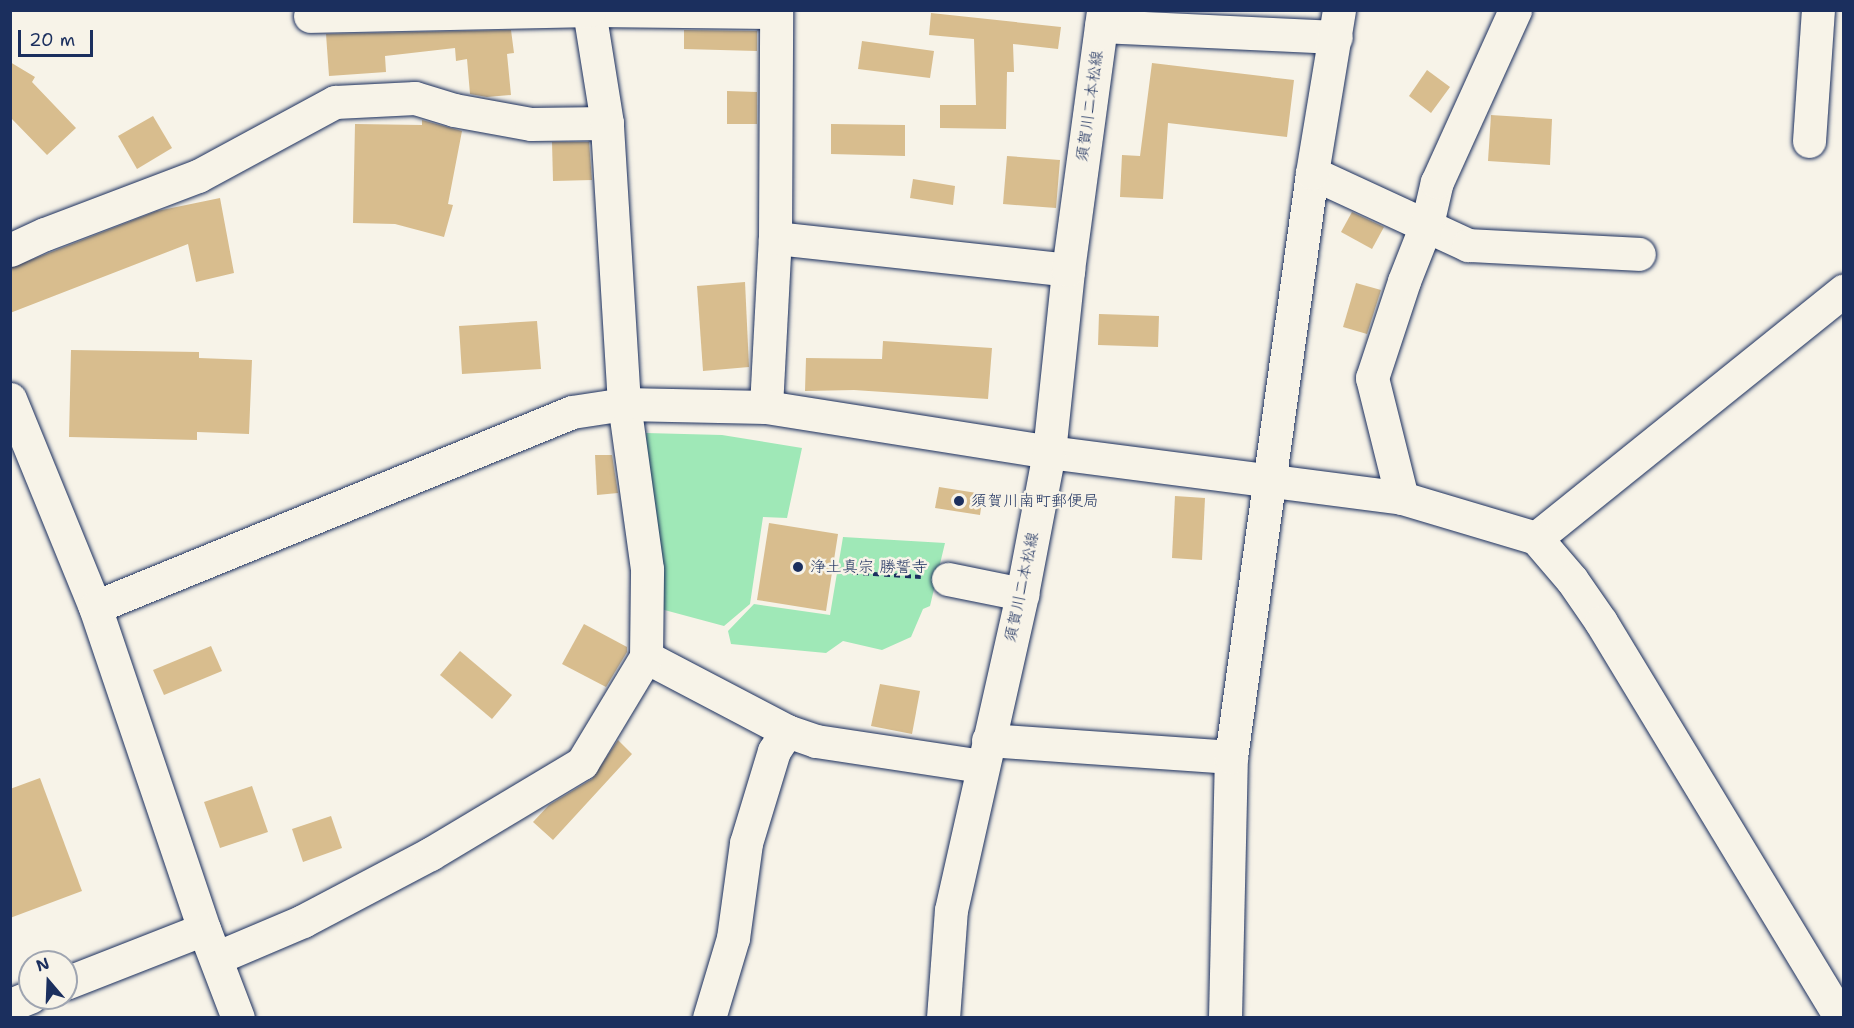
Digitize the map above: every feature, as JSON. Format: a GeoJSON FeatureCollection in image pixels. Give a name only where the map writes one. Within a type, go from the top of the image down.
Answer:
{"type":"FeatureCollection","features":[{"type":"Feature","properties":{"kind":"street"},"geometry":{"type":"LineString","coordinates":[[589,10],[776,11],[775,238],[766,407]]}},
{"type":"Feature","properties":{"kind":"street"},"geometry":{"type":"LineString","coordinates":[[78,980],[303,921],[430,854],[582,763],[646,657],[647,569],[624,404],[607,123],[589,10],[310,16]]}},
{"type":"Feature","properties":{"kind":"street"},"geometry":{"type":"LineString","coordinates":[[1402,498],[1372,378],[1404,281],[1426,225],[1437,182],[1515,10]]}},
{"type":"Feature","properties":{"kind":"street"},"geometry":{"type":"LineString","coordinates":[[1809,141],[1818,10]]}},
{"type":"Feature","properties":{"kind":"street"},"geometry":{"type":"LineString","coordinates":[[1102,18],[1338,24],[1312,173],[1231,757],[1226,1017]]}},
{"type":"Feature","properties":{"kind":"street","name":"須賀川二本松線"},"geometry":{"type":"LineString","coordinates":[[943,1017],[951,910],[1022,594],[1049,452],[1068,270],[1102,18]]}},
{"type":"Feature","properties":{"kind":"street"},"geometry":{"type":"LineString","coordinates":[[10,250],[45,234],[198,176],[335,102],[415,98],[454,110],[531,124],[607,123]]}},
{"type":"Feature","properties":{"kind":"street"},"geometry":{"type":"LineString","coordinates":[[1312,173],[1468,245],[1639,254]]}},
{"type":"Feature","properties":{"kind":"street"},"geometry":{"type":"LineString","coordinates":[[775,238],[1068,270]]}},
{"type":"Feature","properties":{"kind":"street"},"geometry":{"type":"LineString","coordinates":[[1536,538],[1844,290]]}},
{"type":"Feature","properties":{"kind":"street"},"geometry":{"type":"LineString","coordinates":[[10,399],[94,607],[210,944],[238,1017]]}},
{"type":"Feature","properties":{"kind":"street"},"geometry":{"type":"LineString","coordinates":[[94,607],[572,412],[624,404],[766,407],[1049,452],[1402,498],[1536,538],[1572,580],[1602,622],[1841,1017]]}},
{"type":"Feature","properties":{"kind":"street"},"geometry":{"type":"LineString","coordinates":[[948,579],[1022,594]]}},
{"type":"Feature","properties":{"kind":"street"},"geometry":{"type":"LineString","coordinates":[[646,657],[787,730],[816,741],[985,753],[1231,757]]}},
{"type":"Feature","properties":{"kind":"street"},"geometry":{"type":"LineString","coordinates":[[709,1017],[733,938],[746,843],[774,752],[787,730]]}},
{"type":"Feature","properties":{"kind":"path"},"geometry":{"type":"LineString","coordinates":[[842,572],[948,579]]}},
{"type":"Feature","properties":{"kind":"green space"},"geometry":{"type":"Polygon","coordinates":[[[646,433],[722,435],[802,448],[787,518],[763,517],[750,604],[724,626],[657,608],[646,433]]]}},
{"type":"Feature","properties":{"kind":"green space"},"geometry":{"type":"Polygon","coordinates":[[[843,537],[945,543],[930,606],[923,609],[911,637],[882,650],[843,641],[826,653],[731,644],[728,631],[754,604],[830,615],[843,537]]]}},
{"type":"Feature","properties":{"kind":"building"},"geometry":{"type":"Polygon","coordinates":[[[931,13],[1061,27],[1058,49],[1013,44],[1014,72],[1007,72],[1006,129],[940,128],[940,105],[976,105],[974,39],[929,35],[931,13]]]}},
{"type":"Feature","properties":{"kind":"building"},"geometry":{"type":"Polygon","coordinates":[[[511,30],[514,53],[507,54],[511,95],[487,97],[470,94],[467,59],[456,61],[455,48],[385,56],[386,72],[329,76],[326,34],[511,30]]]}},
{"type":"Feature","properties":{"kind":"building"},"geometry":{"type":"Polygon","coordinates":[[[684,30],[757,31],[757,51],[684,49],[684,30]]]}},
{"type":"Feature","properties":{"kind":"building"},"geometry":{"type":"Polygon","coordinates":[[[862,41],[934,51],[930,78],[858,69],[862,41]]]}},
{"type":"Feature","properties":{"kind":"building"},"geometry":{"type":"Polygon","coordinates":[[[10,62],[35,77],[32,82],[76,128],[47,155],[10,117],[10,62]]]}},
{"type":"Feature","properties":{"kind":"building"},"geometry":{"type":"Polygon","coordinates":[[[1152,63],[1294,80],[1287,137],[1168,123],[1163,199],[1120,197],[1122,155],[1140,156],[1152,63]]]}},
{"type":"Feature","properties":{"kind":"building"},"geometry":{"type":"Polygon","coordinates":[[[1427,70],[1450,87],[1431,113],[1409,96],[1427,70]]]}},
{"type":"Feature","properties":{"kind":"building"},"geometry":{"type":"Polygon","coordinates":[[[727,91],[757,92],[757,124],[727,124],[727,91]]]}},
{"type":"Feature","properties":{"kind":"building"},"geometry":{"type":"Polygon","coordinates":[[[1491,115],[1552,119],[1550,165],[1488,161],[1491,115]]]}},
{"type":"Feature","properties":{"kind":"building"},"geometry":{"type":"Polygon","coordinates":[[[153,116],[172,148],[137,169],[118,136],[153,116]]]}},
{"type":"Feature","properties":{"kind":"building"},"geometry":{"type":"Polygon","coordinates":[[[422,120],[462,131],[448,204],[453,205],[444,237],[395,224],[353,223],[355,124],[422,125],[422,120]]]}},
{"type":"Feature","properties":{"kind":"building"},"geometry":{"type":"Polygon","coordinates":[[[831,124],[905,125],[905,156],[831,154],[831,124]]]}},
{"type":"Feature","properties":{"kind":"building"},"geometry":{"type":"Polygon","coordinates":[[[552,142],[589,142],[592,180],[553,181],[552,142]]]}},
{"type":"Feature","properties":{"kind":"building"},"geometry":{"type":"Polygon","coordinates":[[[1007,156],[1060,160],[1056,208],[1003,204],[1007,156]]]}},
{"type":"Feature","properties":{"kind":"building"},"geometry":{"type":"Polygon","coordinates":[[[913,179],[955,186],[953,205],[910,198],[913,179]]]}},
{"type":"Feature","properties":{"kind":"building"},"geometry":{"type":"Polygon","coordinates":[[[220,198],[234,273],[196,282],[188,244],[10,313],[10,268],[157,211],[220,198]]]}},
{"type":"Feature","properties":{"kind":"building"},"geometry":{"type":"Polygon","coordinates":[[[1352,212],[1384,227],[1372,249],[1341,232],[1352,212]]]}},
{"type":"Feature","properties":{"kind":"building"},"geometry":{"type":"Polygon","coordinates":[[[745,282],[749,367],[703,371],[697,286],[745,282]]]}},
{"type":"Feature","properties":{"kind":"building"},"geometry":{"type":"Polygon","coordinates":[[[1356,283],[1381,290],[1367,334],[1343,327],[1356,283]]]}},
{"type":"Feature","properties":{"kind":"building"},"geometry":{"type":"Polygon","coordinates":[[[1099,314],[1159,316],[1158,347],[1098,345],[1099,314]]]}},
{"type":"Feature","properties":{"kind":"building"},"geometry":{"type":"Polygon","coordinates":[[[537,321],[541,369],[462,374],[459,326],[537,321]]]}},
{"type":"Feature","properties":{"kind":"building"},"geometry":{"type":"Polygon","coordinates":[[[883,341],[992,348],[988,399],[854,390],[805,391],[806,358],[882,359],[883,341]]]}},
{"type":"Feature","properties":{"kind":"building"},"geometry":{"type":"Polygon","coordinates":[[[71,350],[199,352],[199,358],[252,360],[249,434],[197,432],[197,440],[69,437],[71,350]]]}},
{"type":"Feature","properties":{"kind":"building"},"geometry":{"type":"Polygon","coordinates":[[[595,455],[612,455],[618,493],[597,495],[595,455]]]}},
{"type":"Feature","properties":{"kind":"building"},"geometry":{"type":"Polygon","coordinates":[[[939,487],[983,494],[980,515],[935,508],[939,487]]]}},
{"type":"Feature","properties":{"kind":"building"},"geometry":{"type":"Polygon","coordinates":[[[1175,496],[1205,498],[1202,560],[1172,558],[1175,496]]]}},
{"type":"Feature","properties":{"kind":"building","name":"浄土真宗 勝誓寺"},"geometry":{"type":"Polygon","coordinates":[[[769,523],[838,534],[826,611],[757,600],[769,523]]]}},
{"type":"Feature","properties":{"kind":"building"},"geometry":{"type":"Polygon","coordinates":[[[584,624],[627,647],[627,652],[606,687],[562,664],[584,624]]]}},
{"type":"Feature","properties":{"kind":"building"},"geometry":{"type":"Polygon","coordinates":[[[211,646],[222,671],[164,695],[153,670],[211,646]]]}},
{"type":"Feature","properties":{"kind":"building"},"geometry":{"type":"Polygon","coordinates":[[[460,651],[512,695],[492,719],[440,675],[460,651]]]}},
{"type":"Feature","properties":{"kind":"building"},"geometry":{"type":"Polygon","coordinates":[[[880,684],[920,691],[912,734],[871,726],[880,684]]]}},
{"type":"Feature","properties":{"kind":"building"},"geometry":{"type":"Polygon","coordinates":[[[618,740],[632,754],[553,840],[533,822],[549,805],[592,779],[618,740]]]}},
{"type":"Feature","properties":{"kind":"building"},"geometry":{"type":"Polygon","coordinates":[[[40,778],[82,891],[10,918],[10,789],[40,778]]]}},
{"type":"Feature","properties":{"kind":"building"},"geometry":{"type":"Polygon","coordinates":[[[252,786],[268,832],[220,848],[204,802],[252,786]]]}},
{"type":"Feature","properties":{"kind":"building"},"geometry":{"type":"Polygon","coordinates":[[[331,816],[342,848],[303,862],[292,829],[331,816]]]}},
{"type":"Feature","properties":{"kind":"place","name":"須賀川南町郵便局"},"geometry":{"type":"Point","coordinates":[959,501]}},
{"type":"Feature","properties":{"kind":"place","name":"浄土真宗 勝誓寺"},"geometry":{"type":"Point","coordinates":[798,567]}}]}
